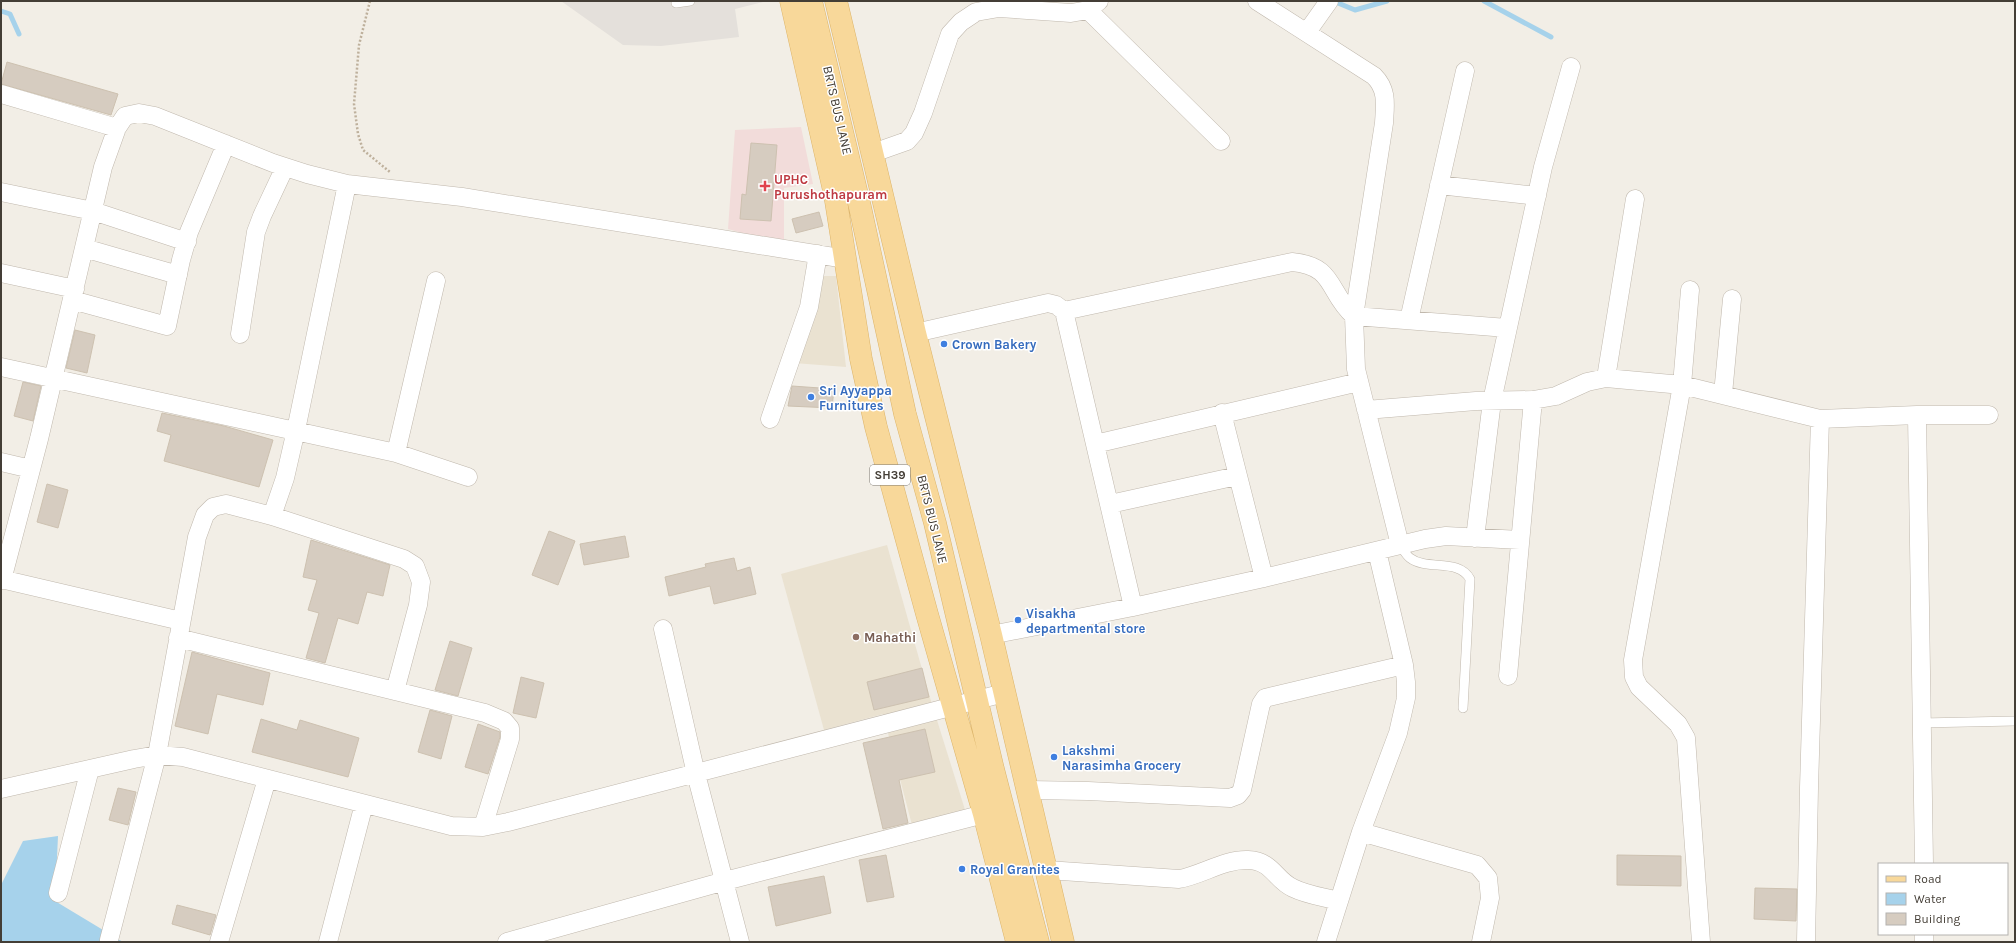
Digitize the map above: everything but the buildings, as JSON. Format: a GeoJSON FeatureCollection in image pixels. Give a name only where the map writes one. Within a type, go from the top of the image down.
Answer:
{"type":"FeatureCollection","features":[{"type":"Feature","properties":{"kind":"main road","name":"SH39"},"geometry":{"type":"LineString","coordinates":[[791,1],[835,195],[861,360],[876,427],[927,614],[954,704],[1017,942]]}},
{"type":"Feature","properties":{"kind":"main road","name":"BRTS BUS LANE"},"geometry":{"type":"LineString","coordinates":[[812,1],[860,207],[905,414],[934,523],[993,769],[1038,942]]}},
{"type":"Feature","properties":{"kind":"main road"},"geometry":{"type":"LineString","coordinates":[[836,1],[915,333],[1029,790],[1063,942]]}},
{"type":"Feature","properties":{"kind":"street"},"geometry":{"type":"LineString","coordinates":[[1257,1],[1374,76],[1382,84],[1385,96],[1384,123],[1354,316],[1355,353],[1359,382],[1400,545]]}},
{"type":"Feature","properties":{"kind":"street"},"geometry":{"type":"LineString","coordinates":[[873,153],[907,142],[914,133],[923,113],[950,34],[961,22],[976,12],[1000,4],[1071,13],[1094,5],[1222,141]]}},
{"type":"Feature","properties":{"kind":"street"},"geometry":{"type":"LineString","coordinates":[[1307,32],[1325,7]]}},
{"type":"Feature","properties":{"kind":"street"},"geometry":{"type":"LineString","coordinates":[[1476,538],[1492,401],[1543,167],[1571,67]]}},
{"type":"Feature","properties":{"kind":"street"},"geometry":{"type":"LineString","coordinates":[[1409,320],[1465,71]]}},
{"type":"Feature","properties":{"kind":"street"},"geometry":{"type":"LineString","coordinates":[[1,94],[117,128]]}},
{"type":"Feature","properties":{"kind":"street"},"geometry":{"type":"LineString","coordinates":[[483,826],[510,740],[510,728],[504,721],[485,713],[395,691],[2,580],[54,378],[103,167],[117,128],[125,116],[139,113],[155,116],[285,167],[347,184],[462,197],[846,259]]}},
{"type":"Feature","properties":{"kind":"street"},"geometry":{"type":"LineString","coordinates":[[1,273],[167,326],[186,242],[226,144]]}},
{"type":"Feature","properties":{"kind":"street"},"geometry":{"type":"LineString","coordinates":[[240,334],[256,232],[285,167]]}},
{"type":"Feature","properties":{"kind":"street"},"geometry":{"type":"LineString","coordinates":[[272,516],[285,478],[296,430],[347,184]]}},
{"type":"Feature","properties":{"kind":"street"},"geometry":{"type":"LineString","coordinates":[[1439,185],[1537,196]]}},
{"type":"Feature","properties":{"kind":"street"},"geometry":{"type":"LineString","coordinates":[[1,192],[93,211],[186,242]]}},
{"type":"Feature","properties":{"kind":"street"},"geometry":{"type":"LineString","coordinates":[[1606,378],[1635,199]]}},
{"type":"Feature","properties":{"kind":"street"},"geometry":{"type":"LineString","coordinates":[[84,248],[178,275]]}},
{"type":"Feature","properties":{"kind":"street"},"geometry":{"type":"LineString","coordinates":[[770,419],[809,306],[818,254]]}},
{"type":"Feature","properties":{"kind":"street"},"geometry":{"type":"LineString","coordinates":[[1064,311],[1292,262],[1305,263],[1317,268],[1325,274],[1340,301],[1354,316],[1507,328]]}},
{"type":"Feature","properties":{"kind":"street"},"geometry":{"type":"LineString","coordinates":[[396,453],[436,281]]}},
{"type":"Feature","properties":{"kind":"street"},"geometry":{"type":"LineString","coordinates":[[1690,290],[1682,385],[1632,660],[1634,677],[1639,687],[1678,724],[1686,738],[1701,942]]}},
{"type":"Feature","properties":{"kind":"street"},"geometry":{"type":"LineString","coordinates":[[1723,394],[1732,299]]}},
{"type":"Feature","properties":{"kind":"street"},"geometry":{"type":"LineString","coordinates":[[915,333],[1048,303],[1056,305],[1064,311],[1133,607]]}},
{"type":"Feature","properties":{"kind":"street"},"geometry":{"type":"LineString","coordinates":[[1,367],[396,453],[468,477]]}},
{"type":"Feature","properties":{"kind":"street"},"geometry":{"type":"LineString","coordinates":[[1366,410],[1492,401],[1533,400],[1556,396],[1586,382],[1606,378],[1682,385],[1820,419],[1917,415],[1989,415]]}},
{"type":"Feature","properties":{"kind":"street"},"geometry":{"type":"LineString","coordinates":[[1095,444],[1359,382]]}},
{"type":"Feature","properties":{"kind":"street"},"geometry":{"type":"LineString","coordinates":[[1508,676],[1533,400]]}},
{"type":"Feature","properties":{"kind":"street"},"geometry":{"type":"LineString","coordinates":[[1222,413],[1264,578]]}},
{"type":"Feature","properties":{"kind":"street"},"geometry":{"type":"LineString","coordinates":[[1917,415],[1924,863]]}},
{"type":"Feature","properties":{"kind":"street"},"geometry":{"type":"LineString","coordinates":[[1806,942],[1820,419]]}},
{"type":"Feature","properties":{"kind":"street"},"geometry":{"type":"LineString","coordinates":[[1,462],[31,469]]}},
{"type":"Feature","properties":{"kind":"street"},"geometry":{"type":"LineString","coordinates":[[1110,504],[1237,476]]}},
{"type":"Feature","properties":{"kind":"street"},"geometry":{"type":"LineString","coordinates":[[109,940],[157,755],[197,537],[205,515],[213,507],[226,504],[272,516],[404,559],[415,566],[421,582],[418,605],[395,691]]}},
{"type":"Feature","properties":{"kind":"street"},"geometry":{"type":"LineString","coordinates":[[991,635],[1133,607],[1264,578],[1400,545],[1446,536],[1520,540]]}},
{"type":"Feature","properties":{"kind":"street"},"geometry":{"type":"LineString","coordinates":[[1326,942],[1361,832],[1398,733],[1406,698],[1404,665],[1377,551]]}},
{"type":"Feature","properties":{"kind":"street"},"geometry":{"type":"LineString","coordinates":[[664,629],[696,774],[740,942]]}},
{"type":"Feature","properties":{"kind":"street"},"geometry":{"type":"LineString","coordinates":[[1029,790],[1088,791],[1230,798],[1238,796],[1242,790],[1261,704],[1265,698],[1404,665]]}},
{"type":"Feature","properties":{"kind":"street"},"geometry":{"type":"LineString","coordinates":[[1,790],[157,755],[183,757],[451,826],[483,826],[508,822],[696,774],[954,704],[1004,693]]}},
{"type":"Feature","properties":{"kind":"street"},"geometry":{"type":"LineString","coordinates":[[58,893],[90,769]]}},
{"type":"Feature","properties":{"kind":"street"},"geometry":{"type":"LineString","coordinates":[[219,942],[267,779]]}},
{"type":"Feature","properties":{"kind":"street"},"geometry":{"type":"LineString","coordinates":[[334,941],[364,804]]}},
{"type":"Feature","properties":{"kind":"street"},"geometry":{"type":"LineString","coordinates":[[507,942],[725,882],[984,814]]}},
{"type":"Feature","properties":{"kind":"street"},"geometry":{"type":"LineString","coordinates":[[1361,832],[1477,865],[1488,878],[1490,898],[1481,942]]}},
{"type":"Feature","properties":{"kind":"street"},"geometry":{"type":"LineString","coordinates":[[1047,870],[1180,879],[1192,877],[1221,865],[1247,860],[1263,863],[1276,872],[1283,882],[1294,888],[1338,901]]}},
{"type":"Feature","properties":{"kind":"lane"},"geometry":{"type":"LineString","coordinates":[[676,2],[690,1]]}},
{"type":"Feature","properties":{"kind":"lane"},"geometry":{"type":"LineString","coordinates":[[1400,545],[1409,558],[1461,569],[1468,574],[1470,579],[1463,708]]}},
{"type":"Feature","properties":{"kind":"lane"},"geometry":{"type":"LineString","coordinates":[[1921,722],[2015,721]]}},
{"type":"Feature","properties":{"kind":"path"},"geometry":{"type":"LineString","coordinates":[[370,1],[359,45],[354,104],[358,134],[363,150],[388,169],[402,191]]}},
{"type":"Feature","properties":{"kind":"shaded area"},"geometry":{"type":"Polygon","coordinates":[[[561,1],[767,1],[735,9],[739,37],[661,46],[623,45],[561,1]]]}},
{"type":"Feature","properties":{"kind":"shaded area","name":"UPHC Purushothapuram"},"geometry":{"type":"Polygon","coordinates":[[[801,127],[813,184],[784,188],[784,245],[728,229],[735,130],[801,127]]]}},
{"type":"Feature","properties":{"kind":"shaded area"},"geometry":{"type":"Polygon","coordinates":[[[822,276],[836,276],[846,367],[794,363],[822,276]]]}},
{"type":"Feature","properties":{"kind":"shaded area","name":"Mahathi"},"geometry":{"type":"Polygon","coordinates":[[[887,545],[931,701],[966,813],[912,825],[883,714],[824,730],[781,574],[887,545]]]}},
{"type":"Feature","properties":{"kind":"water"},"geometry":{"type":"Polygon","coordinates":[[[58,836],[55,901],[123,942],[1,942],[1,885],[23,841],[58,836]]]}},
{"type":"Feature","properties":{"kind":"waterway"},"geometry":{"type":"LineString","coordinates":[[1333,1],[1355,10],[1387,1]]}},
{"type":"Feature","properties":{"kind":"waterway"},"geometry":{"type":"LineString","coordinates":[[1484,1],[1551,37]]}},
{"type":"Feature","properties":{"kind":"waterway"},"geometry":{"type":"LineString","coordinates":[[1,11],[10,14],[19,34]]}},
{"type":"Feature","properties":{"kind":"place","name":"UPHC Purushothapuram"},"geometry":{"type":"Point","coordinates":[765,186]}},
{"type":"Feature","properties":{"kind":"place","name":"Crown Bakery"},"geometry":{"type":"Point","coordinates":[944,344]}},
{"type":"Feature","properties":{"kind":"place","name":"Sri Ayyappa Furnitures"},"geometry":{"type":"Point","coordinates":[811,397]}},
{"type":"Feature","properties":{"kind":"place","name":"Visakha departmental store"},"geometry":{"type":"Point","coordinates":[1018,620]}},
{"type":"Feature","properties":{"kind":"place","name":"Mahathi"},"geometry":{"type":"Point","coordinates":[856,637]}},
{"type":"Feature","properties":{"kind":"place","name":"Lakshmi Narasimha Grocery"},"geometry":{"type":"Point","coordinates":[1054,757]}},
{"type":"Feature","properties":{"kind":"place","name":"Royal Granites"},"geometry":{"type":"Point","coordinates":[962,869]}}]}
